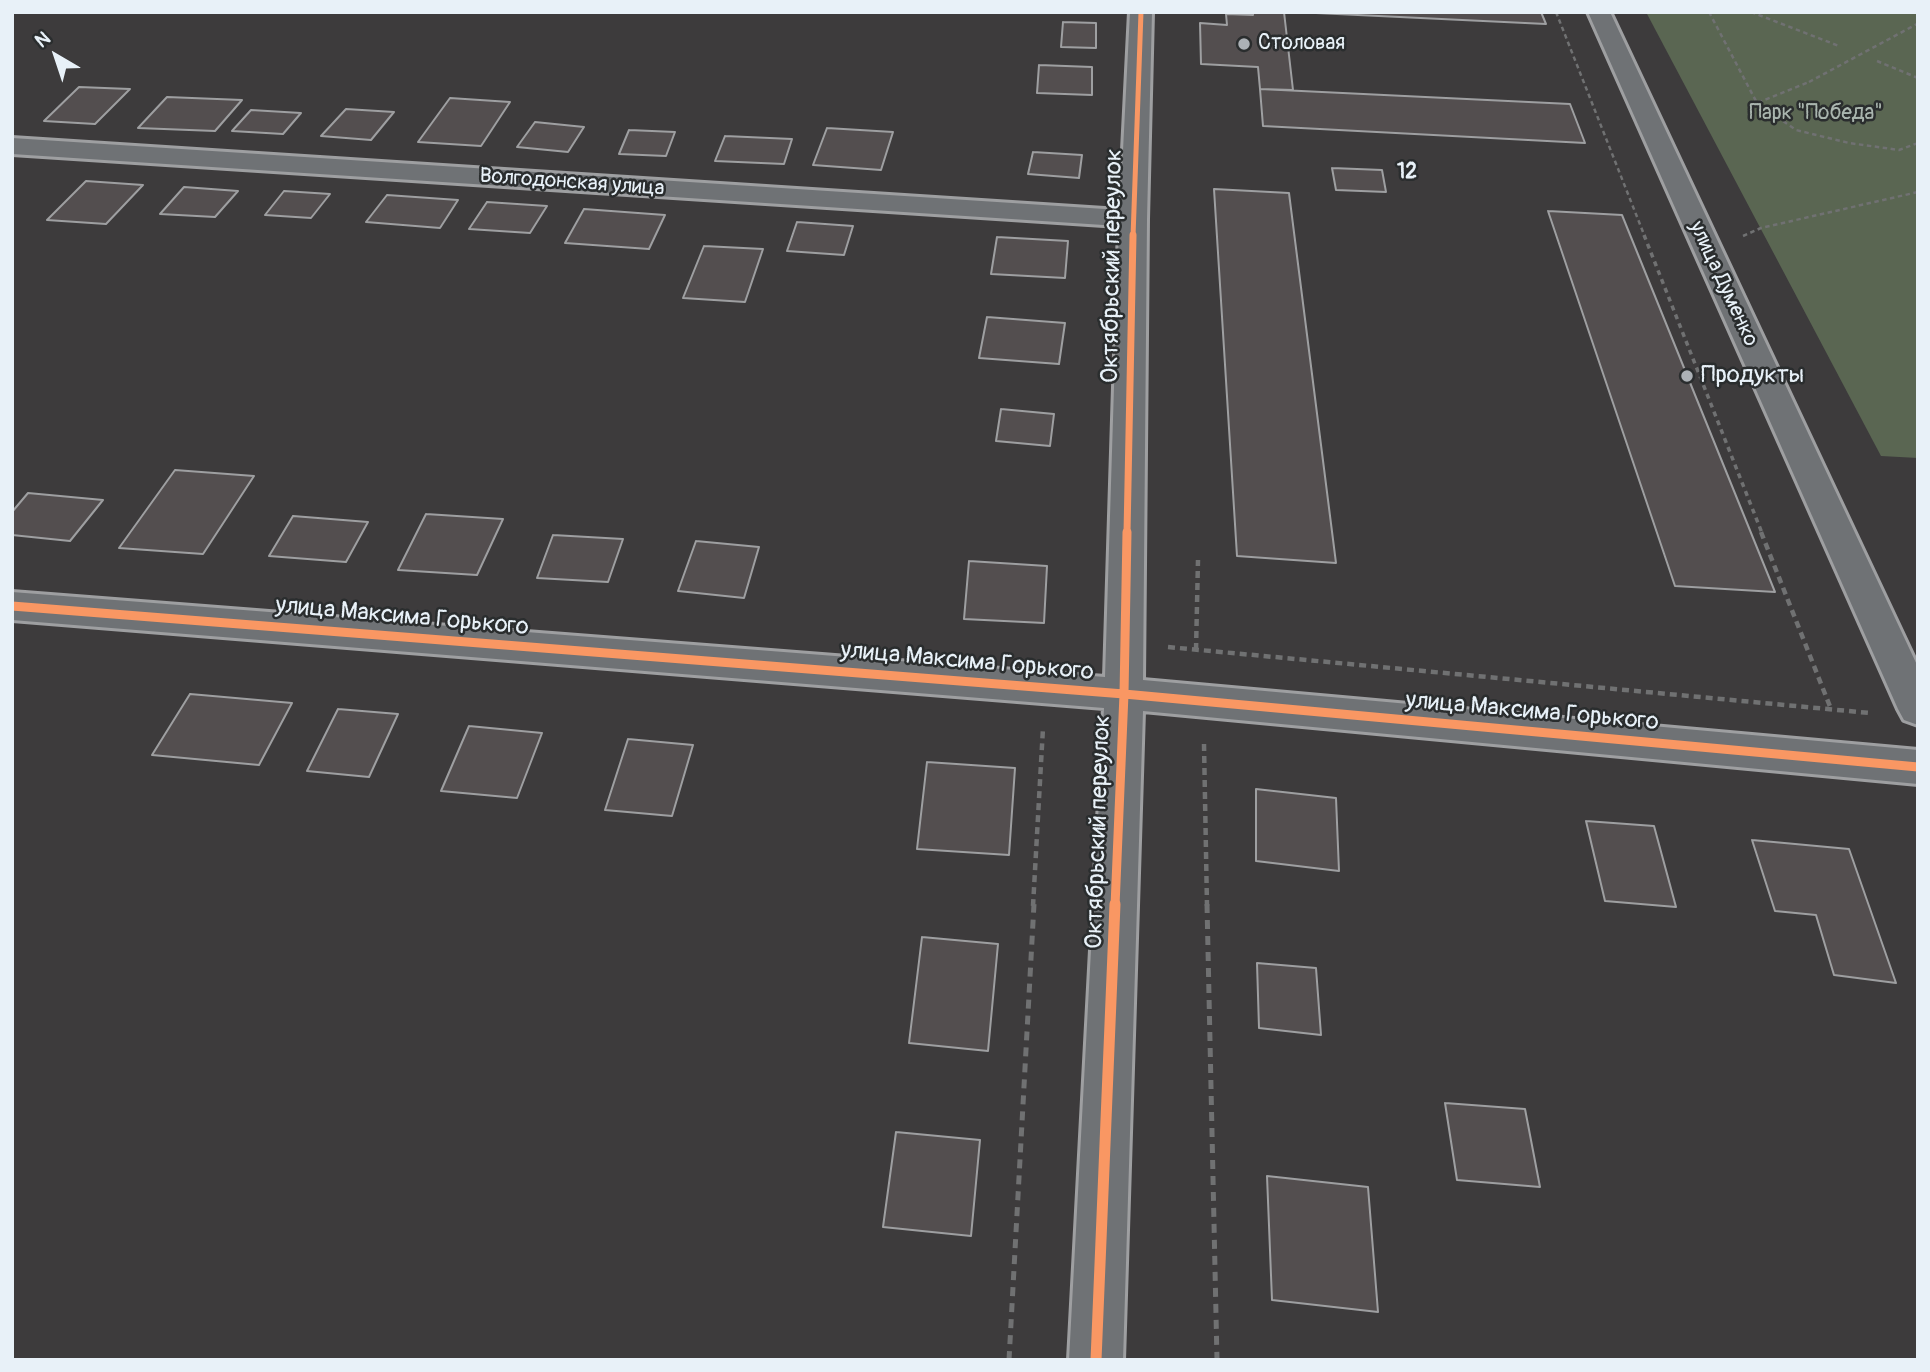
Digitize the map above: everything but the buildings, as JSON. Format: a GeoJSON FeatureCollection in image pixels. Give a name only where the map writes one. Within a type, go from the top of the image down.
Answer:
{"type":"FeatureCollection","features":[{"type":"Feature","properties":{"kind":"street","name":"Октябрьский переулок"},"geometry":{"type":"LineString","coordinates":[[1096,1360],[1124,694],[1133,219],[1141,12]]}},
{"type":"Feature","properties":{"kind":"street","name":"улица Думенко"},"geometry":{"type":"LineString","coordinates":[[1599,12],[1918,709]]}},
{"type":"Feature","properties":{"kind":"street","name":"Волгодонская улица"},"geometry":{"type":"LineString","coordinates":[[12,146],[1133,219]]}},
{"type":"Feature","properties":{"kind":"street","name":"улица Максима Горького"},"geometry":{"type":"LineString","coordinates":[[12,606],[1124,694],[1918,767]]}},
{"type":"Feature","properties":{"kind":"path"},"geometry":{"type":"LineString","coordinates":[[1556,12],[1831,709]]}},
{"type":"Feature","properties":{"kind":"path"},"geometry":{"type":"LineString","coordinates":[[1709,12],[1757,103],[1796,130],[1849,143],[1899,150],[1918,143]]}},
{"type":"Feature","properties":{"kind":"path"},"geometry":{"type":"LineString","coordinates":[[1751,12],[1839,46]]}},
{"type":"Feature","properties":{"kind":"path"},"geometry":{"type":"LineString","coordinates":[[1757,103],[1809,82],[1917,24]]}},
{"type":"Feature","properties":{"kind":"path"},"geometry":{"type":"LineString","coordinates":[[1877,61],[1918,78]]}},
{"type":"Feature","properties":{"kind":"path"},"geometry":{"type":"LineString","coordinates":[[1737,239],[1760,228],[1918,192]]}},
{"type":"Feature","properties":{"kind":"path"},"geometry":{"type":"LineString","coordinates":[[1198,560],[1197,701],[1204,744],[1217,1360]]}},
{"type":"Feature","properties":{"kind":"path"},"geometry":{"type":"LineString","coordinates":[[1009,1360],[1043,728],[1122,734]]}},
{"type":"Feature","properties":{"kind":"path"},"geometry":{"type":"LineString","coordinates":[[1190,742],[1204,744]]}},
{"type":"Feature","properties":{"kind":"green space","name":"Парк \"Победа\""},"geometry":{"type":"Polygon","coordinates":[[[1646,12],[1918,12],[1918,458],[1881,456],[1646,12]]]}},
{"type":"Feature","properties":{"kind":"cycle path"},"geometry":{"type":"LineString","coordinates":[[1096,1360],[1124,694],[1133,219],[1141,12]]}},
{"type":"Feature","properties":{"kind":"cycle path"},"geometry":{"type":"LineString","coordinates":[[12,606],[1124,694],[1918,767]]}},
{"type":"Feature","properties":{"kind":"place","name":"Столовая"},"geometry":{"type":"Point","coordinates":[1244,44]}},
{"type":"Feature","properties":{"kind":"place","name":"Продукты"},"geometry":{"type":"Point","coordinates":[1687,376]}},
{"type":"Feature","properties":{"kind":"district","name":"12"},"geometry":{"type":"Point","coordinates":[1407,173]}}]}
